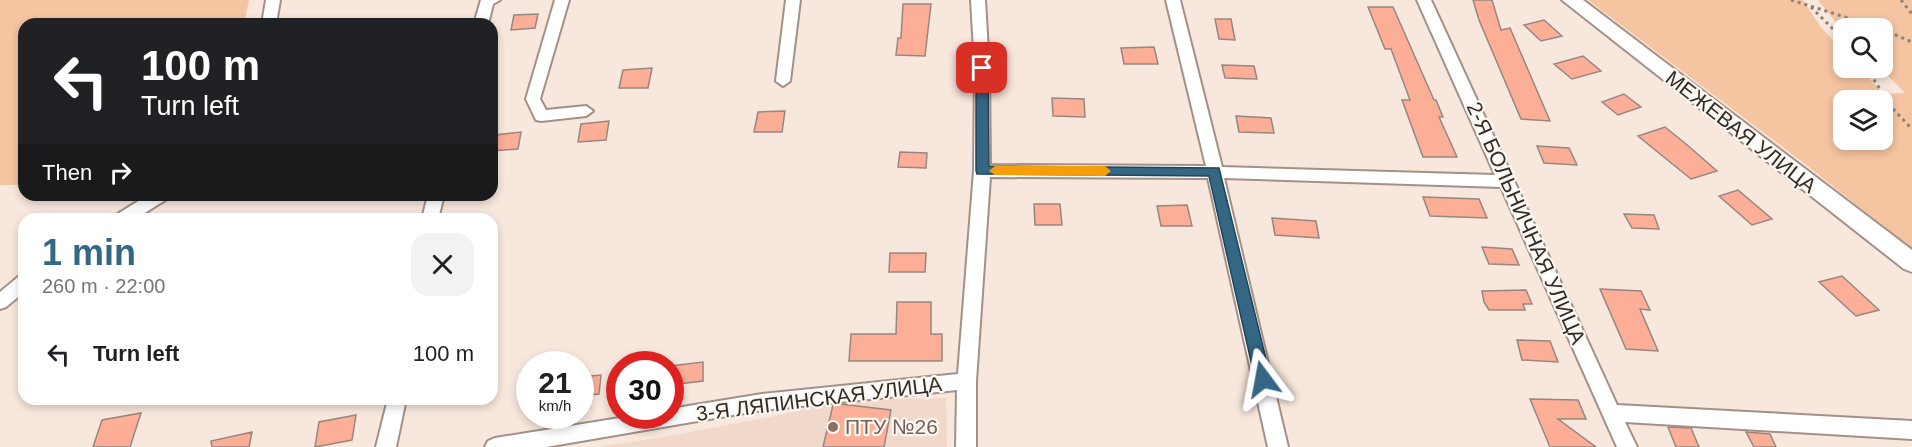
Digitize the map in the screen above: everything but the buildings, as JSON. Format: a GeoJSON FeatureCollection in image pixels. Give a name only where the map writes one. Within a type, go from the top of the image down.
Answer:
{"type":"FeatureCollection","features":[{"type":"Feature","properties":{"kind":"street"},"geometry":{"type":"LineString","coordinates":[[270,18],[273,0]]}},
{"type":"Feature","properties":{"kind":"street"},"geometry":{"type":"LineString","coordinates":[[483,18],[487,2],[493,0]]}},
{"type":"Feature","properties":{"kind":"street"},"geometry":{"type":"LineString","coordinates":[[561,0],[533,99],[541,116],[586,111]]}},
{"type":"Feature","properties":{"kind":"street"},"geometry":{"type":"LineString","coordinates":[[783,81],[793,0]]}},
{"type":"Feature","properties":{"kind":"street"},"geometry":{"type":"LineString","coordinates":[[966,447],[967,381],[982,171],[982,68],[978,0]]}},
{"type":"Feature","properties":{"kind":"street"},"geometry":{"type":"LineString","coordinates":[[1173,0],[1278,447]]}},
{"type":"Feature","properties":{"kind":"street","name":"2-Я БОЛЬНИЧНАЯ УЛИЦА"},"geometry":{"type":"LineString","coordinates":[[1424,0],[1627,447]]}},
{"type":"Feature","properties":{"kind":"street","name":"МЕЖЕВАЯ УЛИЦА"},"geometry":{"type":"LineString","coordinates":[[1570,0],[1912,263]]}},
{"type":"Feature","properties":{"kind":"street"},"geometry":{"type":"LineString","coordinates":[[982,171],[1214,172],[1508,181]]}},
{"type":"Feature","properties":{"kind":"street"},"geometry":{"type":"LineString","coordinates":[[132,213],[150,201]]}},
{"type":"Feature","properties":{"kind":"street"},"geometry":{"type":"LineString","coordinates":[[0,302],[18,287]]}},
{"type":"Feature","properties":{"kind":"street","name":"3-Я ЛЯПИНСКАЯ УЛИЦА"},"geometry":{"type":"LineString","coordinates":[[495,447],[762,402],[967,381]]}},
{"type":"Feature","properties":{"kind":"street"},"geometry":{"type":"LineString","coordinates":[[386,447],[396,405]]}},
{"type":"Feature","properties":{"kind":"street"},"geometry":{"type":"LineString","coordinates":[[1612,413],[1912,430]]}},
{"type":"Feature","properties":{"kind":"path"},"geometry":{"type":"LineString","coordinates":[[1791,0],[1847,18]]}},
{"type":"Feature","properties":{"kind":"path"},"geometry":{"type":"LineString","coordinates":[[1901,0],[1912,14]]}},
{"type":"Feature","properties":{"kind":"path"},"geometry":{"type":"LineString","coordinates":[[1810,6],[1833,29]]}},
{"type":"Feature","properties":{"kind":"path"},"geometry":{"type":"LineString","coordinates":[[1893,34],[1912,42]]}},
{"type":"Feature","properties":{"kind":"path"},"geometry":{"type":"LineString","coordinates":[[1873,78],[1894,110],[1912,129]]}},
{"type":"Feature","properties":{"kind":"shaded area"},"geometry":{"type":"Polygon","coordinates":[[[0,0],[249,0],[245,18],[18,18],[18,185],[0,185],[0,0]]]}},
{"type":"Feature","properties":{"kind":"shaded area"},"geometry":{"type":"Polygon","coordinates":[[[1588,0],[1803,0],[1820,26],[1833,40],[1833,78],[1869,78],[1880,90],[1833,90],[1833,150],[1893,150],[1893,94],[1905,93],[1890,78],[1893,78],[1893,18],[1833,19],[1818,0],[1912,0],[1912,249],[1800,160],[1588,0]]]}},
{"type":"Feature","properties":{"kind":"shaded area","name":"ПТУ №26"},"geometry":{"type":"Polygon","coordinates":[[[946,398],[947,447],[597,447],[781,415],[835,400],[946,398]]]}},
{"type":"Feature","properties":{"kind":"slow traffic"},"geometry":{"type":"LineString","coordinates":[[995,171],[1105,171]]}},
{"type":"Feature","properties":{"kind":"place","name":"ПТУ №26"},"geometry":{"type":"Point","coordinates":[833,427]}},
{"type":"Feature","properties":{"kind":"route"},"geometry":{"type":"LineString","coordinates":[[982,68],[982,171],[1214,172],[1263,379]]}}]}
